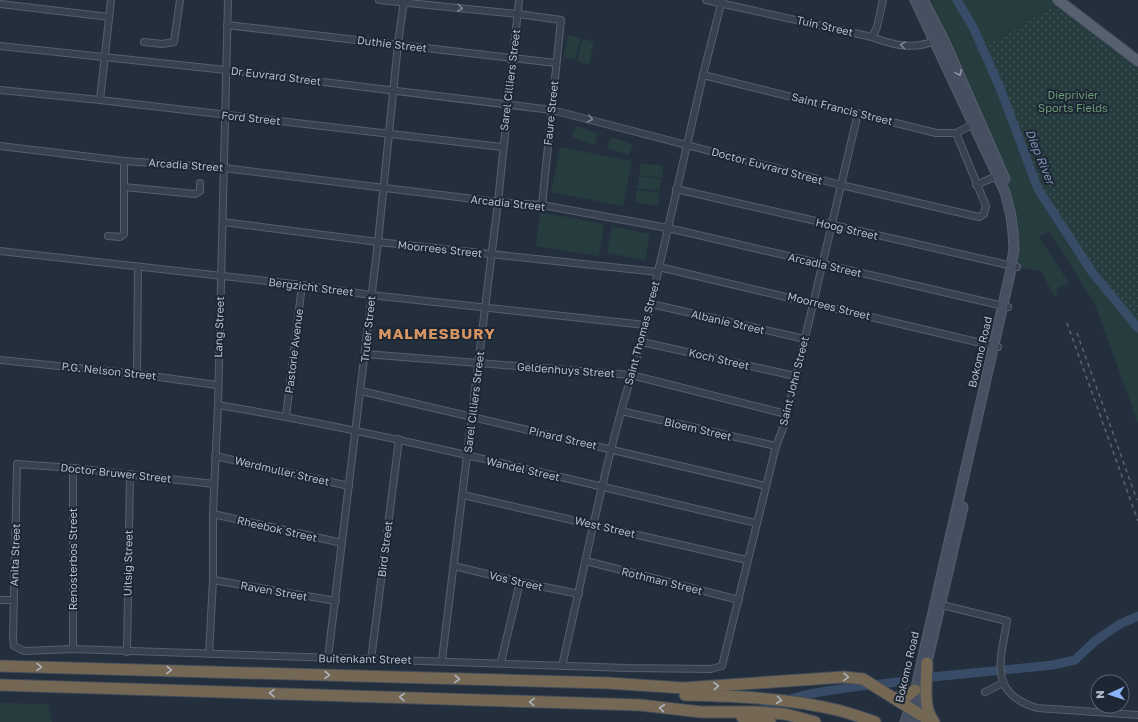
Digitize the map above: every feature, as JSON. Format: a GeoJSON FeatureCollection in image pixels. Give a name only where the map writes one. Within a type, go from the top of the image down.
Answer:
{"type":"FeatureCollection","features":[{"type":"Feature","properties":{"kind":"highway"},"geometry":{"type":"LineString","coordinates":[[927,663],[927,701],[933,722]]}},
{"type":"Feature","properties":{"kind":"highway"},"geometry":{"type":"LineString","coordinates":[[0,666],[607,684],[684,688],[824,677],[862,679],[890,695],[914,714],[933,722]]}},
{"type":"Feature","properties":{"kind":"highway"},"geometry":{"type":"LineString","coordinates":[[607,684],[671,694],[754,697],[803,703],[838,710],[875,722]]}},
{"type":"Feature","properties":{"kind":"highway"},"geometry":{"type":"LineString","coordinates":[[0,685],[640,705],[700,712],[756,712],[786,714],[815,722]]}},
{"type":"Feature","properties":{"kind":"highway"},"geometry":{"type":"LineString","coordinates":[[890,695],[906,697],[915,690]]}},
{"type":"Feature","properties":{"kind":"highway"},"geometry":{"type":"LineString","coordinates":[[718,712],[770,722]]}},
{"type":"Feature","properties":{"kind":"main road","name":"Bokomo Road"},"geometry":{"type":"LineString","coordinates":[[914,0],[977,123]]}},
{"type":"Feature","properties":{"kind":"main road","name":"Bokomo Road"},"geometry":{"type":"LineString","coordinates":[[905,722],[914,714],[927,663],[938,604],[1014,267],[1013,222],[1000,175],[977,123],[943,38],[923,0]]}},
{"type":"Feature","properties":{"kind":"main road"},"geometry":{"type":"LineString","coordinates":[[1058,0],[1138,62]]}},
{"type":"Feature","properties":{"kind":"main road","name":"Bokomo Road"},"geometry":{"type":"LineString","coordinates":[[914,714],[915,690],[938,604]]}},
{"type":"Feature","properties":{"kind":"street"},"geometry":{"type":"LineString","coordinates":[[100,100],[111,0]]}},
{"type":"Feature","properties":{"kind":"street"},"geometry":{"type":"LineString","coordinates":[[144,42],[162,44],[174,42],[180,0]]}},
{"type":"Feature","properties":{"kind":"street","name":"Lang Street"},"geometry":{"type":"LineString","coordinates":[[208,654],[213,580],[213,514],[218,405],[228,0]]}},
{"type":"Feature","properties":{"kind":"street"},"geometry":{"type":"LineString","coordinates":[[380,0],[404,1],[518,14]]}},
{"type":"Feature","properties":{"kind":"street","name":"Sarel Cilliers Street"},"geometry":{"type":"LineString","coordinates":[[442,660],[479,364],[490,255],[498,202],[502,147],[519,0]]}},
{"type":"Feature","properties":{"kind":"street","name":"Tuin Street"},"geometry":{"type":"LineString","coordinates":[[706,0],[722,1],[872,37],[885,42],[921,46],[943,38]]}},
{"type":"Feature","properties":{"kind":"street"},"geometry":{"type":"LineString","coordinates":[[872,37],[877,27],[883,0]]}},
{"type":"Feature","properties":{"kind":"street","name":"Truter Street"},"geometry":{"type":"LineString","coordinates":[[328,658],[361,391],[390,133],[398,44],[404,1]]}},
{"type":"Feature","properties":{"kind":"street","name":"Saint Thomas Street"},"geometry":{"type":"LineString","coordinates":[[562,666],[621,411],[642,342],[676,189],[722,1]]}},
{"type":"Feature","properties":{"kind":"street"},"geometry":{"type":"LineString","coordinates":[[0,4],[109,17]]}},
{"type":"Feature","properties":{"kind":"street","name":"Faure Street"},"geometry":{"type":"LineString","coordinates":[[518,14],[561,20],[542,205]]}},
{"type":"Feature","properties":{"kind":"street","name":"Duthie Street"},"geometry":{"type":"LineString","coordinates":[[227,25],[556,63]]}},
{"type":"Feature","properties":{"kind":"street"},"geometry":{"type":"LineString","coordinates":[[877,27],[880,37],[885,42]]}},
{"type":"Feature","properties":{"kind":"street","name":"Dr Euvrard Street"},"geometry":{"type":"LineString","coordinates":[[0,46],[226,70],[552,110]]}},
{"type":"Feature","properties":{"kind":"street","name":"Saint Francis Street"},"geometry":{"type":"LineString","coordinates":[[703,75],[936,133],[956,133],[977,123]]}},
{"type":"Feature","properties":{"kind":"street","name":"Ford Street"},"geometry":{"type":"LineString","coordinates":[[0,90],[100,100],[502,147]]}},
{"type":"Feature","properties":{"kind":"street","name":"Doctor Euvrard Street"},"geometry":{"type":"LineString","coordinates":[[552,110],[841,185],[974,217],[982,216],[986,206],[976,184]]}},
{"type":"Feature","properties":{"kind":"street","name":"Saint John Street"},"geometry":{"type":"LineString","coordinates":[[717,668],[722,666],[725,658],[756,523],[776,446],[785,423],[858,113]]}},
{"type":"Feature","properties":{"kind":"street"},"geometry":{"type":"LineString","coordinates":[[956,133],[976,184],[1000,175]]}},
{"type":"Feature","properties":{"kind":"street","name":"Arcadia Street"},"geometry":{"type":"LineString","coordinates":[[0,146],[124,161],[224,168],[498,202],[542,205],[668,228],[1005,306]]}},
{"type":"Feature","properties":{"kind":"street"},"geometry":{"type":"LineString","coordinates":[[108,236],[120,237],[124,234],[124,161]]}},
{"type":"Feature","properties":{"kind":"street"},"geometry":{"type":"LineString","coordinates":[[124,187],[196,194],[200,191],[200,184]]}},
{"type":"Feature","properties":{"kind":"street","name":"Hoog Street"},"geometry":{"type":"LineString","coordinates":[[676,189],[1014,267]]}},
{"type":"Feature","properties":{"kind":"street","name":"Moorrees Street"},"geometry":{"type":"LineString","coordinates":[[223,222],[490,255],[659,270],[814,302],[996,347]]}},
{"type":"Feature","properties":{"kind":"street","name":"Bergzicht Street"},"geometry":{"type":"LineString","coordinates":[[0,251],[83,259],[220,277],[302,285],[371,295],[645,325]]}},
{"type":"Feature","properties":{"kind":"street"},"geometry":{"type":"LineString","coordinates":[[137,374],[138,267]]}},
{"type":"Feature","properties":{"kind":"street","name":"Pastorie Avenue"},"geometry":{"type":"LineString","coordinates":[[286,416],[302,285]]}},
{"type":"Feature","properties":{"kind":"street","name":"Albanie Street"},"geometry":{"type":"LineString","coordinates":[[651,304],[804,339]]}},
{"type":"Feature","properties":{"kind":"street","name":"Koch Street"},"geometry":{"type":"LineString","coordinates":[[642,342],[795,376]]}},
{"type":"Feature","properties":{"kind":"street","name":"Geldenhuys Street"},"geometry":{"type":"LineString","coordinates":[[365,354],[631,376],[786,414]]}},
{"type":"Feature","properties":{"kind":"street","name":"P.G. Nelson Street"},"geometry":{"type":"LineString","coordinates":[[0,360],[137,374],[218,385]]}},
{"type":"Feature","properties":{"kind":"street","name":"Pinard Street"},"geometry":{"type":"LineString","coordinates":[[361,391],[766,486]]}},
{"type":"Feature","properties":{"kind":"street","name":"Wandel Street"},"geometry":{"type":"LineString","coordinates":[[218,405],[286,416],[399,439],[756,523]]}},
{"type":"Feature","properties":{"kind":"street","name":"Bloem Street"},"geometry":{"type":"LineString","coordinates":[[621,411],[776,446]]}},
{"type":"Feature","properties":{"kind":"street","name":"Bird Street"},"geometry":{"type":"LineString","coordinates":[[371,660],[399,439]]}},
{"type":"Feature","properties":{"kind":"street","name":"Werdmuller Street"},"geometry":{"type":"LineString","coordinates":[[215,456],[349,486]]}},
{"type":"Feature","properties":{"kind":"street","name":"Doctor Bruwer Street"},"geometry":{"type":"LineString","coordinates":[[17,464],[73,468],[214,484]]}},
{"type":"Feature","properties":{"kind":"street","name":"Anita Street"},"geometry":{"type":"LineString","coordinates":[[14,646],[17,464]]}},
{"type":"Feature","properties":{"kind":"street","name":"Renosterbos Street"},"geometry":{"type":"LineString","coordinates":[[73,468],[73,649]]}},
{"type":"Feature","properties":{"kind":"street","name":"Uitsig Street"},"geometry":{"type":"LineString","coordinates":[[127,652],[130,474]]}},
{"type":"Feature","properties":{"kind":"street","name":"West Street"},"geometry":{"type":"LineString","coordinates":[[463,495],[747,560]]}},
{"type":"Feature","properties":{"kind":"street","name":"Rheebok Street"},"geometry":{"type":"LineString","coordinates":[[213,514],[342,543]]}},
{"type":"Feature","properties":{"kind":"street","name":"Rothman Street"},"geometry":{"type":"LineString","coordinates":[[586,561],[739,600]]}},
{"type":"Feature","properties":{"kind":"street","name":"Vos Street"},"geometry":{"type":"LineString","coordinates":[[454,566],[579,594]]}},
{"type":"Feature","properties":{"kind":"street","name":"Raven Street"},"geometry":{"type":"LineString","coordinates":[[213,580],[336,601]]}},
{"type":"Feature","properties":{"kind":"street"},"geometry":{"type":"LineString","coordinates":[[501,662],[520,582]]}},
{"type":"Feature","properties":{"kind":"street"},"geometry":{"type":"LineString","coordinates":[[0,600],[14,600]]}},
{"type":"Feature","properties":{"kind":"street"},"geometry":{"type":"LineString","coordinates":[[938,604],[1007,620],[1000,659],[1001,676],[1003,683],[1019,700],[1026,704],[1037,708],[1138,715]]}},
{"type":"Feature","properties":{"kind":"street","name":"Buitenkant Street"},"geometry":{"type":"LineString","coordinates":[[14,646],[24,651],[73,649],[371,660],[501,662],[562,666],[717,668]]}},
{"type":"Feature","properties":{"kind":"street"},"geometry":{"type":"LineString","coordinates":[[985,692],[1003,683]]}},
{"type":"Feature","properties":{"kind":"green space"},"geometry":{"type":"Polygon","coordinates":[[[923,0],[1058,0],[1138,61],[1138,70],[1054,7],[982,48],[1000,88],[1038,189],[1092,272],[1138,328],[1138,423],[1095,304],[1049,231],[1039,237],[1069,283],[1056,289],[1058,294],[1054,296],[1041,271],[1017,267],[1018,224],[1010,191],[980,122],[923,0]]]}},
{"type":"Feature","properties":{"kind":"green space","name":"Dieprivier Sports Fields"},"geometry":{"type":"Polygon","coordinates":[[[1054,7],[1138,70],[1138,328],[1092,272],[1038,189],[1000,88],[982,48],[1054,7]]]}},
{"type":"Feature","properties":{"kind":"green space"},"geometry":{"type":"Polygon","coordinates":[[[568,35],[580,38],[575,60],[563,57],[568,35]]]}},
{"type":"Feature","properties":{"kind":"green space"},"geometry":{"type":"Polygon","coordinates":[[[582,39],[594,42],[589,64],[577,61],[582,39]]]}},
{"type":"Feature","properties":{"kind":"green space"},"geometry":{"type":"Polygon","coordinates":[[[576,126],[598,133],[595,145],[572,137],[576,126]]]}},
{"type":"Feature","properties":{"kind":"green space"},"geometry":{"type":"Polygon","coordinates":[[[611,137],[633,144],[629,155],[607,148],[611,137]]]}},
{"type":"Feature","properties":{"kind":"green space"},"geometry":{"type":"Polygon","coordinates":[[[560,147],[632,161],[623,206],[551,192],[560,147]]]}},
{"type":"Feature","properties":{"kind":"green space"},"geometry":{"type":"Polygon","coordinates":[[[641,163],[663,166],[662,178],[639,175],[641,163]]]}},
{"type":"Feature","properties":{"kind":"green space"},"geometry":{"type":"Polygon","coordinates":[[[639,176],[661,179],[660,191],[637,188],[639,176]]]}},
{"type":"Feature","properties":{"kind":"green space"},"geometry":{"type":"Polygon","coordinates":[[[637,190],[659,193],[658,206],[635,202],[637,190]]]}},
{"type":"Feature","properties":{"kind":"green space"},"geometry":{"type":"Polygon","coordinates":[[[540,212],[604,224],[599,256],[536,246],[540,212]]]}},
{"type":"Feature","properties":{"kind":"green space"},"geometry":{"type":"Polygon","coordinates":[[[612,226],[650,234],[645,260],[607,253],[612,226]]]}},
{"type":"Feature","properties":{"kind":"green space"},"geometry":{"type":"Polygon","coordinates":[[[0,703],[48,704],[52,722],[0,722],[0,703]]]}},
{"type":"Feature","properties":{"kind":"waterway","name":"Diep River"},"geometry":{"type":"LineString","coordinates":[[957,0],[974,29],[1000,88],[1038,189],[1092,272],[1138,328]]}},
{"type":"Feature","properties":{"kind":"waterway"},"geometry":{"type":"LineString","coordinates":[[932,677],[1053,665],[1075,660],[1095,641],[1120,624],[1138,616]]}},
{"type":"Feature","properties":{"kind":"waterway"},"geometry":{"type":"LineString","coordinates":[[757,713],[772,705],[809,694],[905,681]]}},
{"type":"Feature","properties":{"kind":"railway"},"geometry":{"type":"LineString","coordinates":[[1067,323],[1138,521]]}},
{"type":"Feature","properties":{"kind":"railway"},"geometry":{"type":"LineString","coordinates":[[1077,333],[1137,500]]}},
{"type":"Feature","properties":{"kind":"district","name":"MALMESBURY"},"geometry":{"type":"Point","coordinates":[437,334]}}]}
